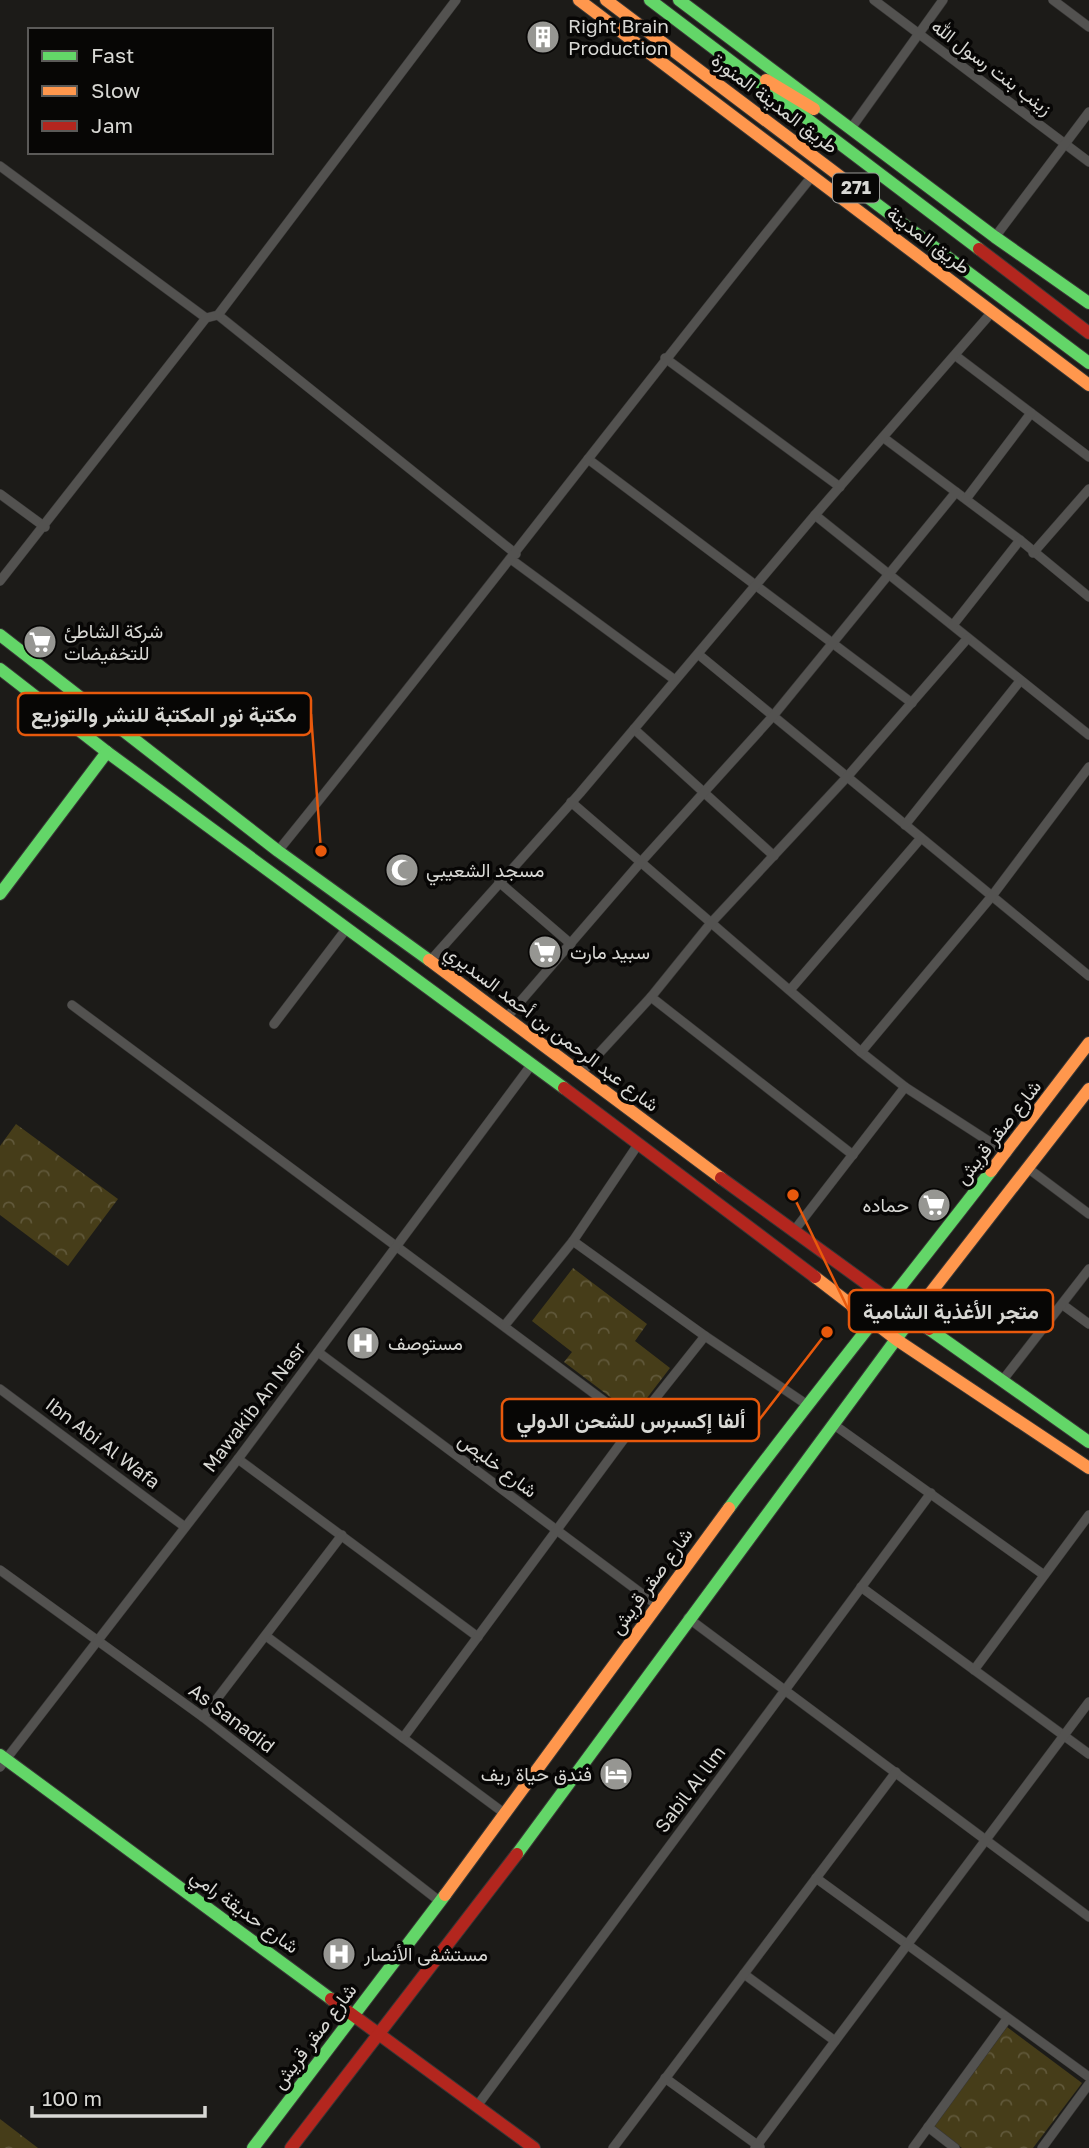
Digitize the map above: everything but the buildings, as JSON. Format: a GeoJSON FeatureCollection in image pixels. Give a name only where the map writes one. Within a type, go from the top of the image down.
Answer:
{"type":"FeatureCollection","features":[{"type":"Feature","properties":{"kind":"main road","name":"طريق المدينة"},"geometry":{"type":"LineString","coordinates":[[579,0],[1089,385]]}},
{"type":"Feature","properties":{"kind":"main road"},"geometry":{"type":"LineString","coordinates":[[598,0],[744,124]]}},
{"type":"Feature","properties":{"kind":"main road","name":"طريق المدينة المنورة"},"geometry":{"type":"LineString","coordinates":[[606,0],[1089,363]]}},
{"type":"Feature","properties":{"kind":"main road","name":"طريق المدينة المنورة"},"geometry":{"type":"LineString","coordinates":[[650,0],[1089,332]]}},
{"type":"Feature","properties":{"kind":"main road"},"geometry":{"type":"LineString","coordinates":[[679,0],[696,5],[995,237],[1089,303]]}},
{"type":"Feature","properties":{"kind":"main road"},"geometry":{"type":"LineString","coordinates":[[724,56],[873,144]]}},
{"type":"Feature","properties":{"kind":"main road","name":"شارع عبد الرحمن بن أحمد السديري"},"geometry":{"type":"LineString","coordinates":[[0,635],[278,850],[507,1017],[793,1232],[1089,1442]]}},
{"type":"Feature","properties":{"kind":"main road","name":"شارع عبد الرحمن بن أحمد السديري"},"geometry":{"type":"LineString","coordinates":[[0,669],[107,752],[639,1143],[897,1340],[1089,1468]]}},
{"type":"Feature","properties":{"kind":"main road"},"geometry":{"type":"LineString","coordinates":[[0,894],[107,752]]}},
{"type":"Feature","properties":{"kind":"main road","name":"شارع صقر قريش"},"geometry":{"type":"LineString","coordinates":[[253,2148],[355,2016],[806,1404],[1007,1153],[1089,1043]]}},
{"type":"Feature","properties":{"kind":"main road"},"geometry":{"type":"LineString","coordinates":[[292,2148],[377,2033],[510,1863],[912,1317],[1088,1092]]}},
{"type":"Feature","properties":{"kind":"main road","name":"شارع حديقة رامي"},"geometry":{"type":"LineString","coordinates":[[2,1761],[534,2148]]}},
{"type":"Feature","properties":{"kind":"street"},"geometry":{"type":"LineString","coordinates":[[0,581],[45,527],[206,318],[218,314],[456,0]]}},
{"type":"Feature","properties":{"kind":"street","name":"زينب بنت رسول الله"},"geometry":{"type":"LineString","coordinates":[[874,0],[1089,162]]}},
{"type":"Feature","properties":{"kind":"street"},"geometry":{"type":"LineString","coordinates":[[852,127],[943,0]]}},
{"type":"Feature","properties":{"kind":"street"},"geometry":{"type":"LineString","coordinates":[[1056,1],[1089,27]]}},
{"type":"Feature","properties":{"kind":"street"},"geometry":{"type":"LineString","coordinates":[[995,237],[1089,112]]}},
{"type":"Feature","properties":{"kind":"street"},"geometry":{"type":"LineString","coordinates":[[0,166],[206,318]]}},
{"type":"Feature","properties":{"kind":"street"},"geometry":{"type":"LineString","coordinates":[[278,850],[514,557],[665,358],[813,175]]}},
{"type":"Feature","properties":{"kind":"street"},"geometry":{"type":"LineString","coordinates":[[430,961],[571,802],[815,514],[992,312]]}},
{"type":"Feature","properties":{"kind":"street"},"geometry":{"type":"LineString","coordinates":[[218,314],[514,557],[676,680]]}},
{"type":"Feature","properties":{"kind":"street"},"geometry":{"type":"LineString","coordinates":[[956,356],[1089,457]]}},
{"type":"Feature","properties":{"kind":"street"},"geometry":{"type":"LineString","coordinates":[[665,358],[840,487]]}},
{"type":"Feature","properties":{"kind":"street"},"geometry":{"type":"LineString","coordinates":[[966,499],[1031,413]]}},
{"type":"Feature","properties":{"kind":"street"},"geometry":{"type":"LineString","coordinates":[[884,438],[1020,540],[1089,597]]}},
{"type":"Feature","properties":{"kind":"street"},"geometry":{"type":"LineString","coordinates":[[588,459],[912,703]]}},
{"type":"Feature","properties":{"kind":"street"},"geometry":{"type":"LineString","coordinates":[[1033,553],[1089,489]]}},
{"type":"Feature","properties":{"kind":"street"},"geometry":{"type":"LineString","coordinates":[[507,1017],[640,863],[773,716],[956,492]]}},
{"type":"Feature","properties":{"kind":"street"},"geometry":{"type":"LineString","coordinates":[[0,494],[45,527]]}},
{"type":"Feature","properties":{"kind":"street"},"geometry":{"type":"LineString","coordinates":[[815,514],[1089,735]]}},
{"type":"Feature","properties":{"kind":"street"},"geometry":{"type":"LineString","coordinates":[[953,625],[1020,540]]}},
{"type":"Feature","properties":{"kind":"street"},"geometry":{"type":"LineString","coordinates":[[581,1073],[651,998],[710,924],[847,777],[967,639]]}},
{"type":"Feature","properties":{"kind":"street"},"geometry":{"type":"LineString","coordinates":[[698,654],[1089,976]]}},
{"type":"Feature","properties":{"kind":"street"},"geometry":{"type":"LineString","coordinates":[[905,825],[1020,681]]}},
{"type":"Feature","properties":{"kind":"street"},"geometry":{"type":"LineString","coordinates":[[634,729],[774,856]]}},
{"type":"Feature","properties":{"kind":"street"},"geometry":{"type":"LineString","coordinates":[[862,1052],[992,896],[1089,767]]}},
{"type":"Feature","properties":{"kind":"street"},"geometry":{"type":"LineString","coordinates":[[571,802],[710,924],[905,1087],[1007,1153]]}},
{"type":"Feature","properties":{"kind":"street"},"geometry":{"type":"LineString","coordinates":[[790,989],[921,838]]}},
{"type":"Feature","properties":{"kind":"street"},"geometry":{"type":"LineString","coordinates":[[499,883],[571,944]]}},
{"type":"Feature","properties":{"kind":"street"},"geometry":{"type":"LineString","coordinates":[[274,1024],[347,928]]}},
{"type":"Feature","properties":{"kind":"street"},"geometry":{"type":"LineString","coordinates":[[651,998],[853,1155]]}},
{"type":"Feature","properties":{"kind":"street"},"geometry":{"type":"LineString","coordinates":[[72,1005],[635,1424]]}},
{"type":"Feature","properties":{"kind":"street","name":"Mawakib An Nasr"},"geometry":{"type":"LineString","coordinates":[[2,1761],[99,1641],[238,1459],[531,1065]]}},
{"type":"Feature","properties":{"kind":"street"},"geometry":{"type":"LineString","coordinates":[[793,1232],[905,1087]]}},
{"type":"Feature","properties":{"kind":"street"},"geometry":{"type":"LineString","coordinates":[[505,1325],[573,1241],[639,1143]]}},
{"type":"Feature","properties":{"kind":"street"},"geometry":{"type":"LineString","coordinates":[[1029,1169],[1089,1214]]}},
{"type":"Feature","properties":{"kind":"street"},"geometry":{"type":"LineString","coordinates":[[573,1241],[705,1336],[806,1404]]}},
{"type":"Feature","properties":{"kind":"street"},"geometry":{"type":"LineString","coordinates":[[1002,1381],[1089,1269]]}},
{"type":"Feature","properties":{"kind":"street"},"geometry":{"type":"LineString","coordinates":[[1063,1305],[1089,1324]]}},
{"type":"Feature","properties":{"kind":"street"},"geometry":{"type":"LineString","coordinates":[[403,1738],[635,1424],[705,1336]]}},
{"type":"Feature","properties":{"kind":"street","name":"شارع خليص"},"geometry":{"type":"LineString","coordinates":[[318,1352],[657,1605]]}},
{"type":"Feature","properties":{"kind":"street","name":"Ibn Abi Al Wafa"},"geometry":{"type":"LineString","coordinates":[[0,1389],[185,1527]]}},
{"type":"Feature","properties":{"kind":"street"},"geometry":{"type":"LineString","coordinates":[[833,1424],[1044,1575]]}},
{"type":"Feature","properties":{"kind":"street"},"geometry":{"type":"LineString","coordinates":[[238,1459],[478,1637]]}},
{"type":"Feature","properties":{"kind":"street","name":"Sabil Al llm"},"geometry":{"type":"LineString","coordinates":[[477,2106],[931,1493]]}},
{"type":"Feature","properties":{"kind":"street"},"geometry":{"type":"LineString","coordinates":[[974,1670],[1089,1515]]}},
{"type":"Feature","properties":{"kind":"street"},"geometry":{"type":"LineString","coordinates":[[204,1717],[342,1535]]}},
{"type":"Feature","properties":{"kind":"street","name":"As Sanadid"},"geometry":{"type":"LineString","coordinates":[[0,1570],[204,1717],[439,1900]]}},
{"type":"Feature","properties":{"kind":"street"},"geometry":{"type":"LineString","coordinates":[[861,1587],[1089,1754]]}},
{"type":"Feature","properties":{"kind":"street"},"geometry":{"type":"LineString","coordinates":[[688,1618],[1089,1917]]}},
{"type":"Feature","properties":{"kind":"street"},"geometry":{"type":"LineString","coordinates":[[266,1636],[504,1813]]}},
{"type":"Feature","properties":{"kind":"street"},"geometry":{"type":"LineString","coordinates":[[665,2078],[757,2147],[1089,1702]]}},
{"type":"Feature","properties":{"kind":"street"},"geometry":{"type":"LineString","coordinates":[[613,2148],[895,1772]]}},
{"type":"Feature","properties":{"kind":"street"},"geometry":{"type":"LineString","coordinates":[[816,1878],[1089,2077]]}},
{"type":"Feature","properties":{"kind":"street"},"geometry":{"type":"LineString","coordinates":[[744,1974],[835,2041]]}},
{"type":"Feature","properties":{"kind":"street"},"geometry":{"type":"LineString","coordinates":[[913,2148],[1007,2019]]}},
{"type":"Feature","properties":{"kind":"street"},"geometry":{"type":"LineString","coordinates":[[1042,2148],[1089,2084]]}},
{"type":"Feature","properties":{"kind":"street"},"geometry":{"type":"LineString","coordinates":[[928,2127],[955,2148]]}},
{"type":"Feature","properties":{"kind":"green space"},"geometry":{"type":"Polygon","coordinates":[[[16,1124],[118,1199],[68,1266],[0,1215],[0,1146],[16,1124]]]}},
{"type":"Feature","properties":{"kind":"green space"},"geometry":{"type":"Polygon","coordinates":[[[573,1268],[647,1324],[635,1341],[670,1368],[634,1415],[564,1362],[572,1352],[532,1321],[573,1268]]]}},
{"type":"Feature","properties":{"kind":"green space"},"geometry":{"type":"Polygon","coordinates":[[[1007,2027],[1082,2083],[1033,2148],[962,2148],[933,2127],[1007,2027]]]}},
{"type":"Feature","properties":{"kind":"green space"},"geometry":{"type":"Polygon","coordinates":[[[0,2119],[38,2148],[0,2148],[0,2119]]]}},
{"type":"Feature","properties":{"kind":"traffic: fast"},"geometry":{"type":"LineString","coordinates":[[650,0],[979,249]]}},
{"type":"Feature","properties":{"kind":"traffic: fast"},"geometry":{"type":"LineString","coordinates":[[679,0],[995,237],[1089,303]]}},
{"type":"Feature","properties":{"kind":"traffic: fast"},"geometry":{"type":"LineString","coordinates":[[862,193],[1089,363]]}},
{"type":"Feature","properties":{"kind":"traffic: fast"},"geometry":{"type":"LineString","coordinates":[[0,635],[278,851],[429,960]]}},
{"type":"Feature","properties":{"kind":"traffic: fast"},"geometry":{"type":"LineString","coordinates":[[0,669],[107,752],[564,1088]]}},
{"type":"Feature","properties":{"kind":"traffic: fast"},"geometry":{"type":"LineString","coordinates":[[0,894],[107,752]]}},
{"type":"Feature","properties":{"kind":"traffic: fast"},"geometry":{"type":"LineString","coordinates":[[729,1508],[991,1171]]}},
{"type":"Feature","properties":{"kind":"traffic: fast"},"geometry":{"type":"LineString","coordinates":[[517,1854],[925,1300]]}},
{"type":"Feature","properties":{"kind":"traffic: fast"},"geometry":{"type":"LineString","coordinates":[[929,1329],[1089,1442]]}},
{"type":"Feature","properties":{"kind":"traffic: fast"},"geometry":{"type":"LineString","coordinates":[[0,1755],[331,1999]]}},
{"type":"Feature","properties":{"kind":"traffic: fast"},"geometry":{"type":"LineString","coordinates":[[253,2148],[445,1895]]}},
{"type":"Feature","properties":{"kind":"traffic: slow"},"geometry":{"type":"LineString","coordinates":[[579,0],[1089,385]]}},
{"type":"Feature","properties":{"kind":"traffic: slow"},"geometry":{"type":"LineString","coordinates":[[606,0],[862,193]]}},
{"type":"Feature","properties":{"kind":"traffic: slow"},"geometry":{"type":"LineString","coordinates":[[766,80],[814,109]]}},
{"type":"Feature","properties":{"kind":"traffic: slow"},"geometry":{"type":"LineString","coordinates":[[429,960],[721,1178]]}},
{"type":"Feature","properties":{"kind":"traffic: slow"},"geometry":{"type":"LineString","coordinates":[[991,1171],[1089,1043]]}},
{"type":"Feature","properties":{"kind":"traffic: slow"},"geometry":{"type":"LineString","coordinates":[[925,1300],[1089,1089]]}},
{"type":"Feature","properties":{"kind":"traffic: slow"},"geometry":{"type":"LineString","coordinates":[[815,1277],[897,1340],[1089,1468]]}},
{"type":"Feature","properties":{"kind":"traffic: slow"},"geometry":{"type":"LineString","coordinates":[[445,1895],[729,1508]]}},
{"type":"Feature","properties":{"kind":"traffic: jam"},"geometry":{"type":"LineString","coordinates":[[979,249],[1089,333]]}},
{"type":"Feature","properties":{"kind":"traffic: jam"},"geometry":{"type":"LineString","coordinates":[[564,1088],[815,1277]]}},
{"type":"Feature","properties":{"kind":"traffic: jam"},"geometry":{"type":"LineString","coordinates":[[721,1178],[929,1329]]}},
{"type":"Feature","properties":{"kind":"traffic: jam"},"geometry":{"type":"LineString","coordinates":[[291,2148],[517,1854]]}},
{"type":"Feature","properties":{"kind":"traffic: jam"},"geometry":{"type":"LineString","coordinates":[[331,1999],[534,2148]]}},
{"type":"Feature","properties":{"kind":"place","name":"Right Brain Production"},"geometry":{"type":"Point","coordinates":[543,37]}},
{"type":"Feature","properties":{"kind":"place","name":"شركة الشاطئ للتخفيضات"},"geometry":{"type":"Point","coordinates":[40,642]}},
{"type":"Feature","properties":{"kind":"place","name":"مكتبة نور المكتبة للنشر والتوزيع"},"geometry":{"type":"Point","coordinates":[321,851]}},
{"type":"Feature","properties":{"kind":"place","name":"مسجد الشعيبي"},"geometry":{"type":"Point","coordinates":[402,870]}},
{"type":"Feature","properties":{"kind":"place","name":"سبيد مارت"},"geometry":{"type":"Point","coordinates":[545,952]}},
{"type":"Feature","properties":{"kind":"place","name":"متجر الأغذية الشامية"},"geometry":{"type":"Point","coordinates":[793,1195]}},
{"type":"Feature","properties":{"kind":"place","name":"حماده"},"geometry":{"type":"Point","coordinates":[934,1205]}},
{"type":"Feature","properties":{"kind":"place","name":"ألفا إكسبرس للشحن الدولي"},"geometry":{"type":"Point","coordinates":[827,1332]}},
{"type":"Feature","properties":{"kind":"place","name":"مستوصف"},"geometry":{"type":"Point","coordinates":[363,1343]}},
{"type":"Feature","properties":{"kind":"place","name":"فندق حياة ريف"},"geometry":{"type":"Point","coordinates":[616,1774]}},
{"type":"Feature","properties":{"kind":"place","name":"مستشفى الأنصار"},"geometry":{"type":"Point","coordinates":[339,1954]}}]}
